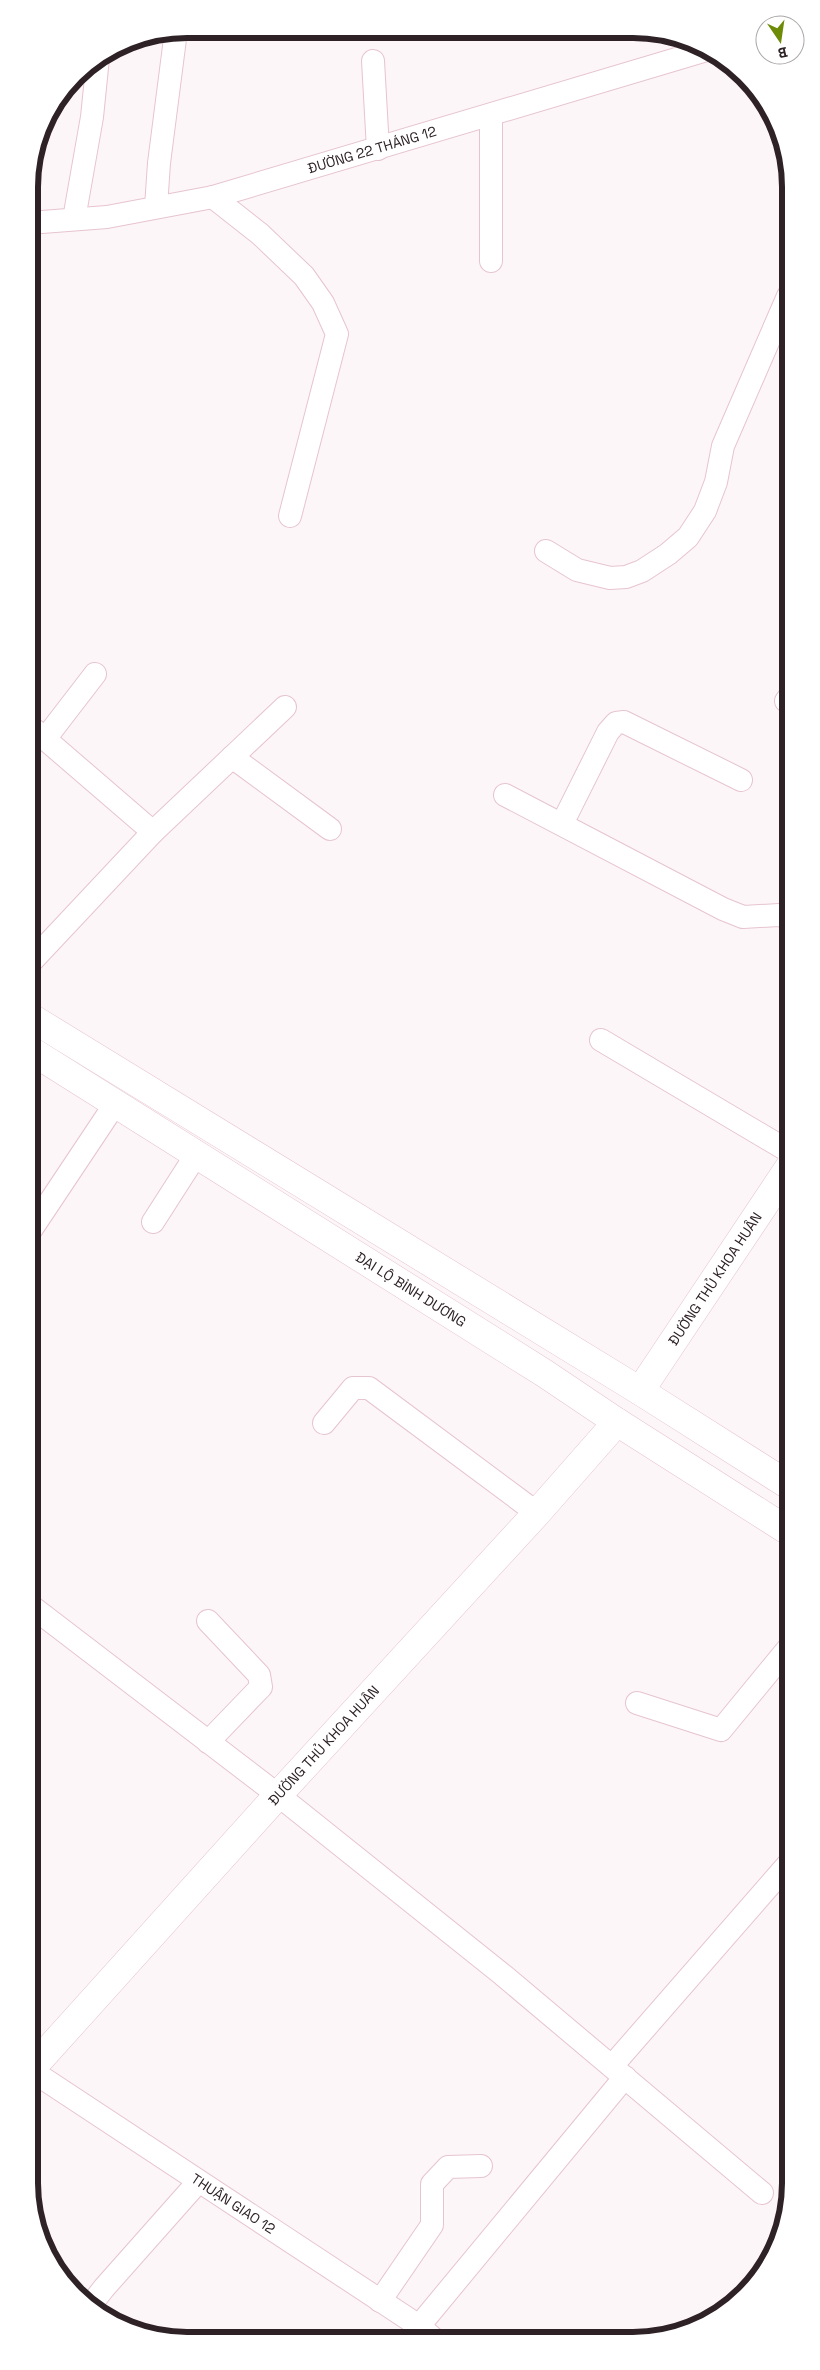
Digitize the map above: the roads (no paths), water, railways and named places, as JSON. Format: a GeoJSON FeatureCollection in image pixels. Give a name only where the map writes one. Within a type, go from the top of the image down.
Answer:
{"type":"FeatureCollection","features":[{"type":"Feature","properties":{"kind":"main road"},"geometry":{"type":"LineString","coordinates":[[38,1022],[640,1391],[782,1481]]}},
{"type":"Feature","properties":{"kind":"main road","name":"ĐẠI LỘ BÌNH DƯƠNG"},"geometry":{"type":"LineString","coordinates":[[38,1055],[544,1373],[617,1422],[782,1527]]}},
{"type":"Feature","properties":{"kind":"main road","name":"ĐƯỜNG THỦ KHOA HUÂN"},"geometry":{"type":"LineString","coordinates":[[37,2064],[278,1795],[538,1513],[617,1422],[640,1391],[782,1178]]}},
{"type":"Feature","properties":{"kind":"street"},"geometry":{"type":"LineString","coordinates":[[156,207],[159,163],[175,38]]}},
{"type":"Feature","properties":{"kind":"street","name":"ĐƯỜNG 22 THÁNG 12"},"geometry":{"type":"LineString","coordinates":[[38,222],[107,217],[213,197],[699,53]]}},
{"type":"Feature","properties":{"kind":"street"},"geometry":{"type":"LineString","coordinates":[[373,61],[378,149]]}},
{"type":"Feature","properties":{"kind":"street"},"geometry":{"type":"LineString","coordinates":[[74,219],[92,117],[97,68]]}},
{"type":"Feature","properties":{"kind":"street"},"geometry":{"type":"LineString","coordinates":[[490,116],[491,262]]}},
{"type":"Feature","properties":{"kind":"street"},"geometry":{"type":"LineString","coordinates":[[213,197],[260,234],[304,276],[323,303],[337,334],[290,516]]}},
{"type":"Feature","properties":{"kind":"street"},"geometry":{"type":"LineString","coordinates":[[546,551],[577,570],[610,578],[626,577],[648,567],[688,537],[705,511],[716,482],[722,446],[782,310]]}},
{"type":"Feature","properties":{"kind":"street"},"geometry":{"type":"LineString","coordinates":[[95,674],[38,732],[154,832]]}},
{"type":"Feature","properties":{"kind":"street"},"geometry":{"type":"LineString","coordinates":[[38,955],[154,832],[285,707]]}},
{"type":"Feature","properties":{"kind":"street"},"geometry":{"type":"LineString","coordinates":[[562,824],[608,732],[616,723],[624,722],[741,780]]}},
{"type":"Feature","properties":{"kind":"street"},"geometry":{"type":"LineString","coordinates":[[232,758],[330,829]]}},
{"type":"Feature","properties":{"kind":"street"},"geometry":{"type":"LineString","coordinates":[[505,795],[723,909],[743,917],[782,916]]}},
{"type":"Feature","properties":{"kind":"street"},"geometry":{"type":"LineString","coordinates":[[601,1040],[782,1147]]}},
{"type":"Feature","properties":{"kind":"street"},"geometry":{"type":"LineString","coordinates":[[37,1219],[115,1104]]}},
{"type":"Feature","properties":{"kind":"street"},"geometry":{"type":"LineString","coordinates":[[153,1222],[196,1155]]}},
{"type":"Feature","properties":{"kind":"street"},"geometry":{"type":"LineString","coordinates":[[324,1423],[353,1388],[369,1388],[538,1513]]}},
{"type":"Feature","properties":{"kind":"street"},"geometry":{"type":"LineString","coordinates":[[37,1611],[278,1795],[503,1975],[762,2192]]}},
{"type":"Feature","properties":{"kind":"street"},"geometry":{"type":"LineString","coordinates":[[208,1621],[259,1675],[261,1687],[208,1742]]}},
{"type":"Feature","properties":{"kind":"street"},"geometry":{"type":"LineString","coordinates":[[637,1703],[721,1730],[782,1656]]}},
{"type":"Feature","properties":{"kind":"street"},"geometry":{"type":"LineString","coordinates":[[425,2332],[618,2072],[782,1872]]}},
{"type":"Feature","properties":{"kind":"street","name":"THUẬN GIAO 12"},"geometry":{"type":"LineString","coordinates":[[37,2073],[380,2301],[421,2332]]}},
{"type":"Feature","properties":{"kind":"street"},"geometry":{"type":"LineString","coordinates":[[380,2301],[432,2225],[432,2184],[448,2166],[481,2166]]}},
{"type":"Feature","properties":{"kind":"street"},"geometry":{"type":"LineString","coordinates":[[95,2301],[198,2182]]}}]}
